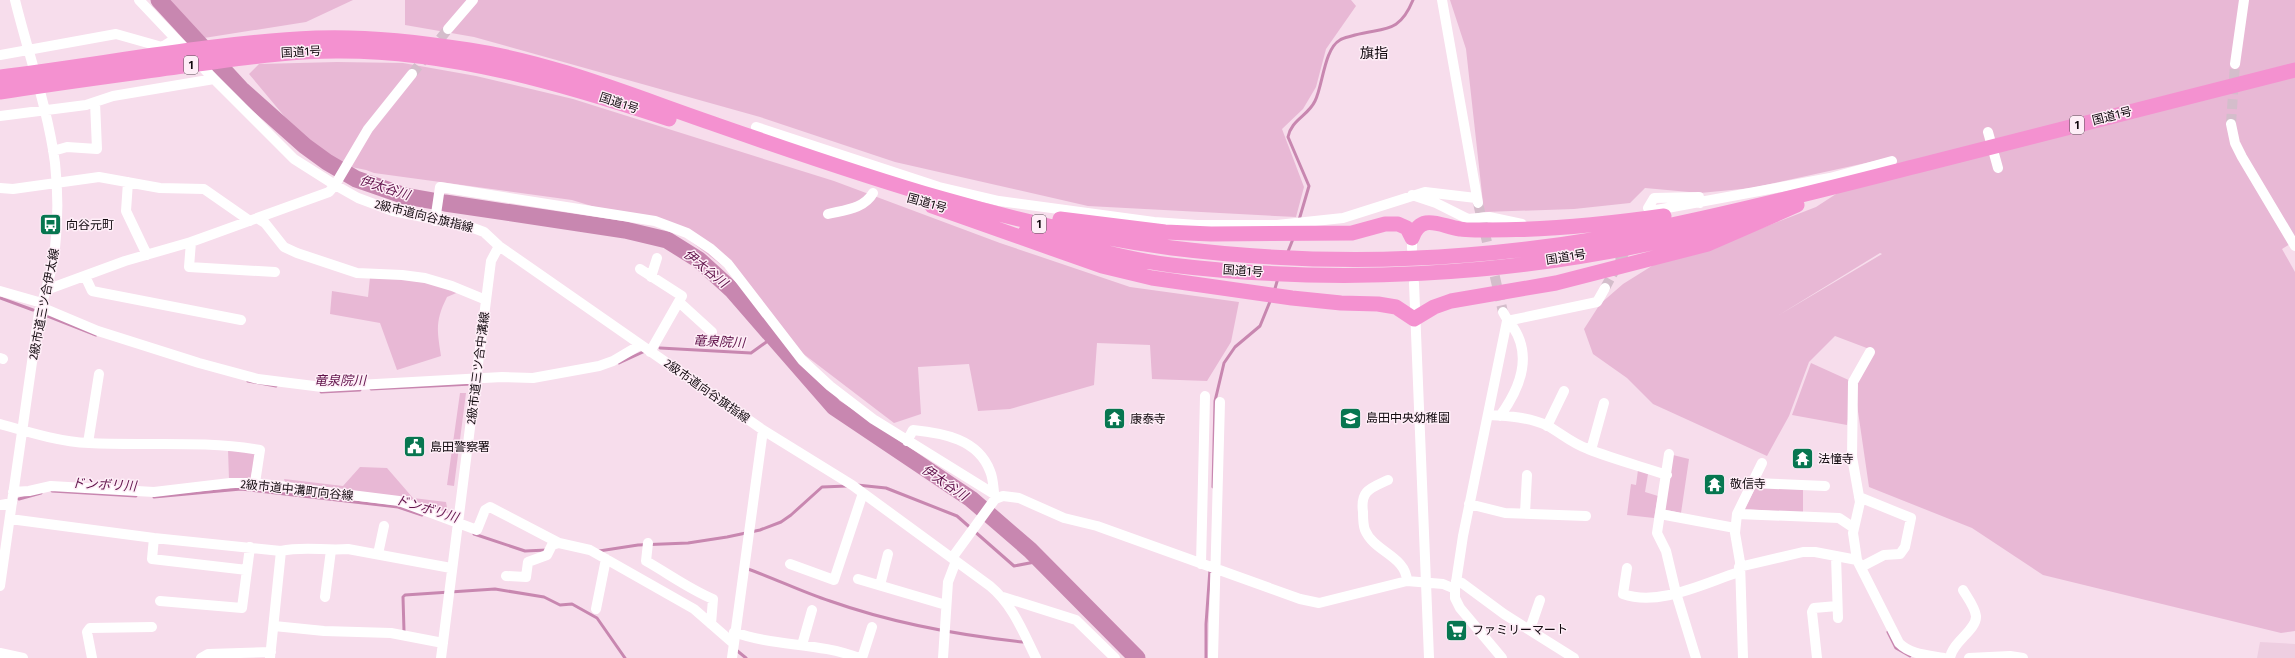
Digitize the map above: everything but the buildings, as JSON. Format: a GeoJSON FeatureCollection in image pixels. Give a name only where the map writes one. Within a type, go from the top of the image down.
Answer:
{"type":"FeatureCollection","features":[{"type":"Feature","properties":{"kind":"highway","name":"国道1号"},"geometry":{"type":"LineString","coordinates":[[43,78],[138,72],[319,38],[365,38],[414,42],[474,50],[528,62],[603,84],[871,178],[1027,222],[1171,248],[1288,259],[1336,260],[1471,255],[1592,240],[1793,201]]}},
{"type":"Feature","properties":{"kind":"highway","name":"国道1号"},"geometry":{"type":"LineString","coordinates":[[0,92],[28,81],[131,59],[240,52],[337,51],[395,54],[456,62],[601,96],[909,198],[1094,250],[1170,265],[1255,273],[1398,274],[1478,270],[1561,259],[1669,239],[1859,180],[2295,70]]}},
{"type":"Feature","properties":{"kind":"highway","name":"国道1号"},"geometry":{"type":"LineString","coordinates":[[0,77],[28,81]]}},
{"type":"Feature","properties":{"kind":"highway"},"geometry":{"type":"LineString","coordinates":[[909,198],[1102,266],[1152,278],[1292,298],[1341,303],[1378,304],[1396,307],[1414,319],[1434,306],[1451,301],[1556,283],[1708,244],[1793,201]]}},
{"type":"Feature","properties":{"kind":"highway"},"geometry":{"type":"LineString","coordinates":[[966,206],[1165,232],[1211,234],[1352,233],[1385,224],[1398,224],[1407,228],[1412,244],[1415,229],[1419,225],[1428,222],[1461,229],[1570,228],[1793,201]]}},
{"type":"Feature","properties":{"kind":"street","name":"2級市道三ツ合伊太線"},"geometry":{"type":"LineString","coordinates":[[0,586],[4,534],[10,519],[22,430],[42,305],[55,248],[56,184],[53,151],[15,0]]}},
{"type":"Feature","properties":{"kind":"street","name":"2級市道向谷旗指線"},"geometry":{"type":"LineString","coordinates":[[139,0],[175,39],[294,159],[336,183],[358,198],[393,211],[435,218],[468,226],[484,232],[499,246],[529,265],[640,345],[763,430],[863,493],[1003,597]]}},
{"type":"Feature","properties":{"kind":"street"},"geometry":{"type":"LineString","coordinates":[[448,29],[473,0]]}},
{"type":"Feature","properties":{"kind":"street"},"geometry":{"type":"LineString","coordinates":[[756,127],[878,170],[939,187],[999,201],[1094,215],[1197,225],[1277,225],[1343,218],[1425,192],[1477,201],[1442,0]]}},
{"type":"Feature","properties":{"kind":"street"},"geometry":{"type":"LineString","coordinates":[[2235,64],[2244,0]]}},
{"type":"Feature","properties":{"kind":"street"},"geometry":{"type":"LineString","coordinates":[[0,55],[116,34],[162,47],[175,39]]}},
{"type":"Feature","properties":{"kind":"street"},"geometry":{"type":"LineString","coordinates":[[46,290],[147,255],[191,242],[329,192],[336,183],[368,129],[412,74]]}},
{"type":"Feature","properties":{"kind":"street"},"geometry":{"type":"LineString","coordinates":[[0,116],[95,102],[113,96],[214,79]]}},
{"type":"Feature","properties":{"kind":"street"},"geometry":{"type":"LineString","coordinates":[[53,151],[67,147],[98,149],[95,102]]}},
{"type":"Feature","properties":{"kind":"street"},"geometry":{"type":"LineString","coordinates":[[2231,124],[2235,143],[2242,157],[2295,246]]}},
{"type":"Feature","properties":{"kind":"street"},"geometry":{"type":"LineString","coordinates":[[1988,132],[1998,168]]}},
{"type":"Feature","properties":{"kind":"street"},"geometry":{"type":"LineString","coordinates":[[1412,195],[1436,203],[1468,219],[1489,217],[1517,224],[1591,220],[1700,203],[1830,178],[1892,161]]}},
{"type":"Feature","properties":{"kind":"street"},"geometry":{"type":"LineString","coordinates":[[0,188],[13,189],[99,177],[160,188],[204,189],[254,219],[265,223],[284,247],[297,253],[357,273],[402,275],[425,278],[452,286],[486,300]]}},
{"type":"Feature","properties":{"kind":"street"},"geometry":{"type":"LineString","coordinates":[[128,182],[126,211],[147,255]]}},
{"type":"Feature","properties":{"kind":"street"},"geometry":{"type":"LineString","coordinates":[[435,218],[440,187],[655,221],[687,234],[711,249],[728,264],[802,360],[819,376],[873,419],[994,498]]}},
{"type":"Feature","properties":{"kind":"street"},"geometry":{"type":"LineString","coordinates":[[828,214],[860,206],[868,200],[873,193]]}},
{"type":"Feature","properties":{"kind":"street"},"geometry":{"type":"LineString","coordinates":[[1648,208],[1654,198],[1700,197],[1700,203]]}},
{"type":"Feature","properties":{"kind":"street"},"geometry":{"type":"LineString","coordinates":[[191,242],[189,267],[275,272]]}},
{"type":"Feature","properties":{"kind":"street","name":"2級市道三ツ合中溝線"},"geometry":{"type":"LineString","coordinates":[[441,658],[451,568],[491,261],[499,246]]}},
{"type":"Feature","properties":{"kind":"street"},"geometry":{"type":"LineString","coordinates":[[651,277],[657,258]]}},
{"type":"Feature","properties":{"kind":"street"},"geometry":{"type":"LineString","coordinates":[[640,269],[682,296],[680,302],[650,352]]}},
{"type":"Feature","properties":{"kind":"street"},"geometry":{"type":"LineString","coordinates":[[85,276],[92,291],[241,320]]}},
{"type":"Feature","properties":{"kind":"street"},"geometry":{"type":"LineString","coordinates":[[1414,283],[1414,319],[1429,658]]}},
{"type":"Feature","properties":{"kind":"street"},"geometry":{"type":"LineString","coordinates":[[1505,317],[1597,302],[1605,288]]}},
{"type":"Feature","properties":{"kind":"street"},"geometry":{"type":"LineString","coordinates":[[0,291],[42,305],[98,330],[199,363],[258,379],[293,385],[322,387],[363,386],[502,377],[533,378],[599,366],[613,361],[640,345]]}},
{"type":"Feature","properties":{"kind":"street"},"geometry":{"type":"LineString","coordinates":[[680,302],[712,332]]}},
{"type":"Feature","properties":{"kind":"street"},"geometry":{"type":"LineString","coordinates":[[1502,658],[1460,608],[1455,598],[1469,504],[1488,415],[1505,317]]}},
{"type":"Feature","properties":{"kind":"street"},"geometry":{"type":"LineString","coordinates":[[1500,416],[1512,399],[1523,370],[1519,342],[1513,328],[1505,317]]}},
{"type":"Feature","properties":{"kind":"street"},"geometry":{"type":"LineString","coordinates":[[1870,352],[1853,382],[1852,457],[1860,502],[1854,528],[1854,547],[1859,563],[1899,643],[1905,649],[1944,658]]}},
{"type":"Feature","properties":{"kind":"street"},"geometry":{"type":"LineString","coordinates":[[88,443],[99,374]]}},
{"type":"Feature","properties":{"kind":"street"},"geometry":{"type":"LineString","coordinates":[[1548,426],[1564,391]]}},
{"type":"Feature","properties":{"kind":"street"},"geometry":{"type":"LineString","coordinates":[[1201,564],[1205,396]]}},
{"type":"Feature","properties":{"kind":"street"},"geometry":{"type":"LineString","coordinates":[[1213,658],[1220,402]]}},
{"type":"Feature","properties":{"kind":"street"},"geometry":{"type":"LineString","coordinates":[[1592,450],[1604,403]]}},
{"type":"Feature","properties":{"kind":"street"},"geometry":{"type":"LineString","coordinates":[[1488,415],[1516,416],[1548,426],[1575,444],[1666,475]]}},
{"type":"Feature","properties":{"kind":"street"},"geometry":{"type":"LineString","coordinates":[[0,424],[22,430],[88,443],[216,444],[260,450],[255,484]]}},
{"type":"Feature","properties":{"kind":"street"},"geometry":{"type":"LineString","coordinates":[[732,658],[734,632],[763,430]]}},
{"type":"Feature","properties":{"kind":"street"},"geometry":{"type":"LineString","coordinates":[[907,441],[913,430],[941,432],[959,439],[984,458],[990,471],[994,498]]}},
{"type":"Feature","properties":{"kind":"street"},"geometry":{"type":"LineString","coordinates":[[1669,454],[1657,533],[1666,551],[1676,593],[1696,658]]}},
{"type":"Feature","properties":{"kind":"street"},"geometry":{"type":"LineString","coordinates":[[1743,658],[1739,569],[1735,528],[1737,514],[1762,464]]}},
{"type":"Feature","properties":{"kind":"street"},"geometry":{"type":"LineString","coordinates":[[1525,514],[1527,475]]}},
{"type":"Feature","properties":{"kind":"street"},"geometry":{"type":"LineString","coordinates":[[1388,480],[1372,488],[1364,495],[1361,502],[1365,530],[1374,543],[1403,565],[1406,581]]}},
{"type":"Feature","properties":{"kind":"street","name":"2級市道中溝町向谷線"},"geometry":{"type":"LineString","coordinates":[[13,492],[51,486],[154,492],[230,483],[255,484],[399,501],[477,530],[485,510],[490,507],[559,543]]}},
{"type":"Feature","properties":{"kind":"street"},"geometry":{"type":"LineString","coordinates":[[1753,483],[1825,486]]}},
{"type":"Feature","properties":{"kind":"street"},"geometry":{"type":"LineString","coordinates":[[790,564],[834,580],[863,493]]}},
{"type":"Feature","properties":{"kind":"street"},"geometry":{"type":"LineString","coordinates":[[943,658],[948,582],[954,560],[994,498],[1003,496],[1019,498],[1064,518],[1097,526],[1300,599],[1319,603],[1406,581],[1426,581],[1456,585],[1462,583],[1504,614],[1574,658]]}},
{"type":"Feature","properties":{"kind":"street"},"geometry":{"type":"LineString","coordinates":[[1627,568],[1623,594],[1634,598],[1646,598],[1676,593],[1739,569],[1803,552],[1836,556],[1859,563],[1884,555],[1900,554],[1905,547],[1911,518],[1859,497]]}},
{"type":"Feature","properties":{"kind":"street"},"geometry":{"type":"LineString","coordinates":[[0,506],[12,503]]}},
{"type":"Feature","properties":{"kind":"street"},"geometry":{"type":"LineString","coordinates":[[1469,504],[1505,513],[1586,516]]}},
{"type":"Feature","properties":{"kind":"street"},"geometry":{"type":"LineString","coordinates":[[1660,514],[1735,528]]}},
{"type":"Feature","properties":{"kind":"street"},"geometry":{"type":"LineString","coordinates":[[1737,514],[1838,518],[1854,528]]}},
{"type":"Feature","properties":{"kind":"street"},"geometry":{"type":"LineString","coordinates":[[10,519],[154,538],[282,551],[299,547],[331,550],[348,549],[451,568]]}},
{"type":"Feature","properties":{"kind":"street"},"geometry":{"type":"LineString","coordinates":[[378,554],[384,526]]}},
{"type":"Feature","properties":{"kind":"street"},"geometry":{"type":"LineString","coordinates":[[154,538],[152,559],[247,570]]}},
{"type":"Feature","properties":{"kind":"street"},"geometry":{"type":"LineString","coordinates":[[506,576],[526,577],[528,562],[547,555],[552,545],[559,543],[590,550],[694,610],[733,643]]}},
{"type":"Feature","properties":{"kind":"street"},"geometry":{"type":"LineString","coordinates":[[648,543],[646,560],[678,579],[694,591],[713,599],[711,624]]}},
{"type":"Feature","properties":{"kind":"street"},"geometry":{"type":"LineString","coordinates":[[160,601],[242,608],[250,547]]}},
{"type":"Feature","properties":{"kind":"street"},"geometry":{"type":"LineString","coordinates":[[325,597],[331,550]]}},
{"type":"Feature","properties":{"kind":"street"},"geometry":{"type":"LineString","coordinates":[[201,658],[208,654],[271,655],[282,551]]}},
{"type":"Feature","properties":{"kind":"street"},"geometry":{"type":"LineString","coordinates":[[880,585],[888,554]]}},
{"type":"Feature","properties":{"kind":"street"},"geometry":{"type":"LineString","coordinates":[[1836,556],[1838,574],[1838,618]]}},
{"type":"Feature","properties":{"kind":"street"},"geometry":{"type":"LineString","coordinates":[[596,609],[606,559]]}},
{"type":"Feature","properties":{"kind":"street"},"geometry":{"type":"LineString","coordinates":[[858,579],[946,605]]}},
{"type":"Feature","properties":{"kind":"street"},"geometry":{"type":"LineString","coordinates":[[1950,658],[1951,651],[1976,622],[1976,614],[1963,590]]}},
{"type":"Feature","properties":{"kind":"street"},"geometry":{"type":"LineString","coordinates":[[1003,597],[1036,658]]}},
{"type":"Feature","properties":{"kind":"street"},"geometry":{"type":"LineString","coordinates":[[1003,597],[1076,620],[1115,658]]}},
{"type":"Feature","properties":{"kind":"street"},"geometry":{"type":"LineString","coordinates":[[1530,629],[1540,600]]}},
{"type":"Feature","properties":{"kind":"street"},"geometry":{"type":"LineString","coordinates":[[1817,658],[1812,612],[1814,608],[1837,606]]}},
{"type":"Feature","properties":{"kind":"street"},"geometry":{"type":"LineString","coordinates":[[802,644],[812,610]]}},
{"type":"Feature","properties":{"kind":"street"},"geometry":{"type":"LineString","coordinates":[[274,626],[324,631],[391,633],[443,643]]}},
{"type":"Feature","properties":{"kind":"street"},"geometry":{"type":"LineString","coordinates":[[92,658],[87,632],[90,628],[152,627]]}},
{"type":"Feature","properties":{"kind":"street"},"geometry":{"type":"LineString","coordinates":[[862,658],[872,627]]}},
{"type":"Feature","properties":{"kind":"street"},"geometry":{"type":"LineString","coordinates":[[734,632],[756,640],[802,644],[842,651],[859,658]]}},
{"type":"Feature","properties":{"kind":"street"},"geometry":{"type":"LineString","coordinates":[[0,653],[23,658]]}},
{"type":"Feature","properties":{"kind":"street"},"geometry":{"type":"LineString","coordinates":[[1969,658],[2023,658]]}},
{"type":"Feature","properties":{"kind":"shaded area"},"geometry":{"type":"Polygon","coordinates":[[[168,0],[353,0],[306,22],[204,38],[168,0]]]}},
{"type":"Feature","properties":{"kind":"shaded area"},"geometry":{"type":"Polygon","coordinates":[[[405,0],[1351,0],[1356,6],[1326,49],[1316,87],[1303,109],[1282,129],[1304,187],[1296,217],[1088,206],[895,162],[760,117],[474,37],[405,25],[405,0]]]}},
{"type":"Feature","properties":{"kind":"shaded area"},"geometry":{"type":"Polygon","coordinates":[[[1450,0],[2295,0],[2295,241],[2282,249],[2295,272],[2295,631],[2281,633],[2043,575],[1972,528],[1869,487],[1854,384],[1847,425],[1792,415],[1811,363],[1853,382],[1872,350],[1835,336],[1809,362],[1789,416],[1767,456],[1653,404],[1627,378],[1593,354],[1584,329],[1600,304],[1623,284],[1655,264],[1721,244],[1816,207],[1893,157],[1752,188],[1700,193],[1645,188],[1630,203],[1574,209],[1484,212],[1466,49],[1450,0]],[[1880,253],[1779,315],[1882,254],[1880,253]]]}},
{"type":"Feature","properties":{"kind":"shaded area"},"geometry":{"type":"Polygon","coordinates":[[[337,62],[403,63],[476,76],[573,99],[834,181],[1000,243],[1130,287],[1239,302],[1231,342],[1207,381],[1152,379],[1150,345],[1097,343],[1094,385],[1010,409],[978,411],[969,364],[918,367],[921,414],[894,423],[797,349],[742,281],[680,233],[572,200],[374,173],[327,162],[290,123],[249,74],[259,64],[337,62]]]}},
{"type":"Feature","properties":{"kind":"shaded area"},"geometry":{"type":"Polygon","coordinates":[[[370,277],[419,280],[461,291],[447,297],[440,313],[438,332],[441,356],[397,370],[380,323],[330,314],[332,291],[368,297],[370,277]]]}},
{"type":"Feature","properties":{"kind":"shaded area"},"geometry":{"type":"Polygon","coordinates":[[[460,393],[466,393],[454,486],[447,485],[460,393]]]}},
{"type":"Feature","properties":{"kind":"shaded area"},"geometry":{"type":"Polygon","coordinates":[[[228,449],[253,452],[256,455],[250,480],[229,480],[228,449]]]}},
{"type":"Feature","properties":{"kind":"shaded area"},"geometry":{"type":"Polygon","coordinates":[[[1673,455],[1689,459],[1681,513],[1662,509],[1673,455]]]}},
{"type":"Feature","properties":{"kind":"shaded area"},"geometry":{"type":"Polygon","coordinates":[[[360,467],[387,468],[413,498],[446,502],[448,513],[415,501],[285,482],[284,479],[343,486],[360,467]]]}},
{"type":"Feature","properties":{"kind":"shaded area"},"geometry":{"type":"Polygon","coordinates":[[[1638,470],[1648,474],[1645,492],[1658,496],[1654,518],[1627,515],[1631,484],[1636,485],[1638,470]]]}},
{"type":"Feature","properties":{"kind":"shaded area"},"geometry":{"type":"Polygon","coordinates":[[[1756,486],[1803,489],[1803,513],[1745,509],[1756,486]]]}},
{"type":"Feature","properties":{"kind":"shaded area"},"geometry":{"type":"Polygon","coordinates":[[[2260,642],[2295,644],[2295,658],[2257,658],[2260,642]]]}},
{"type":"Feature","properties":{"kind":"waterway","name":"伊太谷川"},"geometry":{"type":"LineString","coordinates":[[159,0],[241,89],[305,146],[327,162],[356,179],[405,196],[625,230],[667,240],[699,260],[732,290],[834,407],[971,499],[1030,550],[1137,658]]}},
{"type":"Feature","properties":{"kind":"waterway"},"geometry":{"type":"LineString","coordinates":[[1299,220],[1309,186],[1288,137],[1292,126],[1308,111],[1315,101],[1330,51],[1343,38],[1383,29],[1396,24],[1408,11],[1413,0]]}},
{"type":"Feature","properties":{"kind":"waterway"},"geometry":{"type":"LineString","coordinates":[[1287,254],[1293,239]]}},
{"type":"Feature","properties":{"kind":"waterway"},"geometry":{"type":"LineString","coordinates":[[1274,292],[1278,278]]}},
{"type":"Feature","properties":{"kind":"waterway","name":"竜泉院川"},"geometry":{"type":"LineString","coordinates":[[0,298],[33,310]]}},
{"type":"Feature","properties":{"kind":"waterway"},"geometry":{"type":"LineString","coordinates":[[1213,487],[1215,401],[1224,363],[1235,347],[1260,326],[1271,299]]}},
{"type":"Feature","properties":{"kind":"waterway","name":"竜泉院川"},"geometry":{"type":"LineString","coordinates":[[45,315],[96,335]]}},
{"type":"Feature","properties":{"kind":"waterway","name":"竜泉院川"},"geometry":{"type":"LineString","coordinates":[[660,348],[751,353],[772,338]]}},
{"type":"Feature","properties":{"kind":"waterway","name":"竜泉院川"},"geometry":{"type":"LineString","coordinates":[[619,363],[643,352]]}},
{"type":"Feature","properties":{"kind":"waterway","name":"竜泉院川"},"geometry":{"type":"LineString","coordinates":[[248,381],[276,386]]}},
{"type":"Feature","properties":{"kind":"waterway","name":"竜泉院川"},"geometry":{"type":"LineString","coordinates":[[371,389],[472,384]]}},
{"type":"Feature","properties":{"kind":"waterway","name":"竜泉院川"},"geometry":{"type":"LineString","coordinates":[[321,392],[360,390]]}},
{"type":"Feature","properties":{"kind":"waterway"},"geometry":{"type":"LineString","coordinates":[[857,485],[886,488],[957,516],[1014,566],[1040,561]]}},
{"type":"Feature","properties":{"kind":"waterway"},"geometry":{"type":"LineString","coordinates":[[599,551],[638,545],[688,543],[760,530],[781,522],[822,487],[847,486]]}},
{"type":"Feature","properties":{"kind":"waterway","name":"ドンボリ川"},"geometry":{"type":"LineString","coordinates":[[154,497],[241,489],[398,507],[422,515]]}},
{"type":"Feature","properties":{"kind":"waterway","name":"ドンボリ川"},"geometry":{"type":"LineString","coordinates":[[52,491],[136,496]]}},
{"type":"Feature","properties":{"kind":"waterway","name":"ドンボリ川"},"geometry":{"type":"LineString","coordinates":[[19,499],[41,493]]}},
{"type":"Feature","properties":{"kind":"waterway","name":"ドンボリ川"},"geometry":{"type":"LineString","coordinates":[[474,534],[525,551],[547,550]]}},
{"type":"Feature","properties":{"kind":"waterway"},"geometry":{"type":"LineString","coordinates":[[748,569],[820,597],[877,616],[949,632],[1023,642]]}},
{"type":"Feature","properties":{"kind":"waterway"},"geometry":{"type":"LineString","coordinates":[[1206,658],[1206,624],[1210,569]]}},
{"type":"Feature","properties":{"kind":"waterway"},"geometry":{"type":"LineString","coordinates":[[404,631],[403,597],[405,595],[495,589],[544,597],[560,605],[572,604],[597,618],[625,658]]}},
{"type":"Feature","properties":{"kind":"waterway"},"geometry":{"type":"LineString","coordinates":[[1888,632],[1896,648],[1910,656]]}},
{"type":"Feature","properties":{"kind":"waterway","name":"ドンボリ川"},"geometry":{"type":"LineString","coordinates":[[735,649],[746,658]]}},
{"type":"Feature","properties":{"kind":"tunnel"},"geometry":{"type":"LineString","coordinates":[[412,74],[448,29]]}},
{"type":"Feature","properties":{"kind":"tunnel"},"geometry":{"type":"LineString","coordinates":[[2231,124],[2235,64]]}},
{"type":"Feature","properties":{"kind":"tunnel"},"geometry":{"type":"LineString","coordinates":[[1478,203],[1503,312]]}},
{"type":"Feature","properties":{"kind":"tunnel"},"geometry":{"type":"LineString","coordinates":[[1605,288],[1629,244]]}},
{"type":"Feature","properties":{"kind":"place","name":"向谷元町"},"geometry":{"type":"Point","coordinates":[51,225]}},
{"type":"Feature","properties":{"kind":"place","name":"島田中央幼稚園"},"geometry":{"type":"Point","coordinates":[1350,418]}},
{"type":"Feature","properties":{"kind":"place","name":"康泰寺"},"geometry":{"type":"Point","coordinates":[1114,419]}},
{"type":"Feature","properties":{"kind":"place","name":"島田警察署"},"geometry":{"type":"Point","coordinates":[414,447]}},
{"type":"Feature","properties":{"kind":"place","name":"法憧寺"},"geometry":{"type":"Point","coordinates":[1803,459]}},
{"type":"Feature","properties":{"kind":"place","name":"敬信寺"},"geometry":{"type":"Point","coordinates":[1714,484]}},
{"type":"Feature","properties":{"kind":"place","name":"ファミリーマート"},"geometry":{"type":"Point","coordinates":[1456,630]}},
{"type":"Feature","properties":{"kind":"district","name":"旗指"},"geometry":{"type":"Point","coordinates":[1374,53]}}]}
